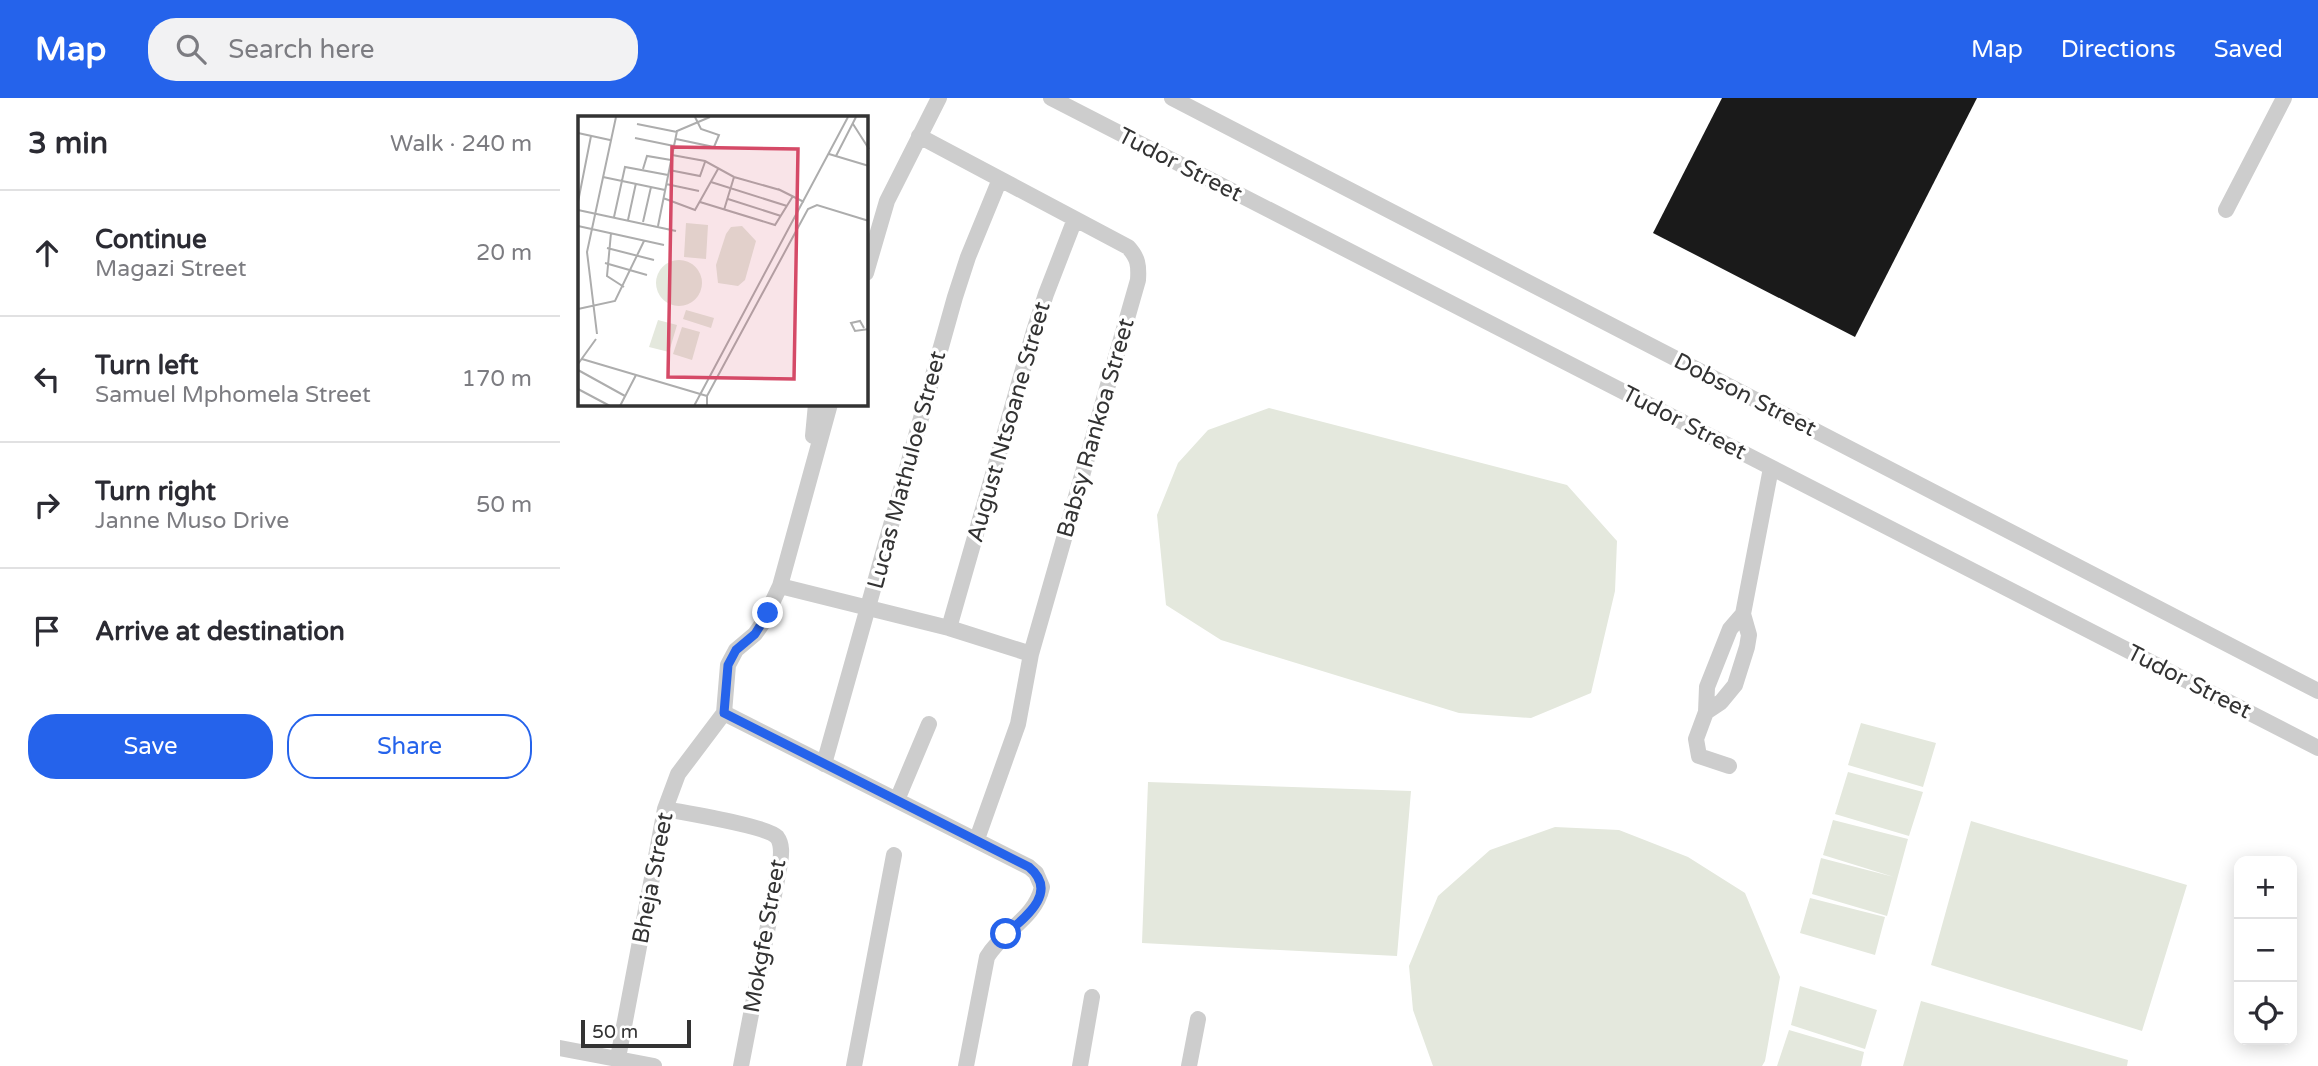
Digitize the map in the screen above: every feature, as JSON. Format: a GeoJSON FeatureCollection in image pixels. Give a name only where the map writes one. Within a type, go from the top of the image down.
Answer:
{"type":"FeatureCollection","features":[{"type":"Feature","properties":{"kind":"street"},"geometry":{"type":"LineString","coordinates":[[868,266],[887,201],[939,98]]}},
{"type":"Feature","properties":{"kind":"street","name":"Tudor Street"},"geometry":{"type":"LineString","coordinates":[[1051,98],[2318,748]]}},
{"type":"Feature","properties":{"kind":"street","name":"Dobson Street"},"geometry":{"type":"LineString","coordinates":[[1172,98],[2318,691]]}},
{"type":"Feature","properties":{"kind":"street"},"geometry":{"type":"LineString","coordinates":[[2226,210],[2284,98]]}},
{"type":"Feature","properties":{"kind":"street","name":"Babsy Rankoa Street"},"geometry":{"type":"LineString","coordinates":[[919,136],[1128,247],[1137,256],[1139,267],[1134,294],[1031,654],[1015,736],[977,839]]}},
{"type":"Feature","properties":{"kind":"street","name":"Lucas Mathuloe Street"},"geometry":{"type":"LineString","coordinates":[[824,764],[955,297],[968,257],[1000,179]]}},
{"type":"Feature","properties":{"kind":"street","name":"August Ntsoane Street"},"geometry":{"type":"LineString","coordinates":[[949,628],[1042,307],[1075,219]]}},
{"type":"Feature","properties":{"kind":"street"},"geometry":{"type":"LineString","coordinates":[[868,254],[876,236]]}},
{"type":"Feature","properties":{"kind":"street"},"geometry":{"type":"LineString","coordinates":[[812,470],[816,406]]}},
{"type":"Feature","properties":{"kind":"street"},"geometry":{"type":"LineString","coordinates":[[829,406],[780,586],[762,624],[755,634],[736,650],[728,665],[724,713],[977,839],[1036,873],[1042,887],[1035,907],[995,944],[987,957],[965,1066]]}},
{"type":"Feature","properties":{"kind":"street"},"geometry":{"type":"LineString","coordinates":[[1706,712],[1721,702],[1735,685],[1747,648],[1749,635],[1743,614],[1771,468]]}},
{"type":"Feature","properties":{"kind":"street"},"geometry":{"type":"LineString","coordinates":[[780,586],[949,628],[1031,654]]}},
{"type":"Feature","properties":{"kind":"street"},"geometry":{"type":"LineString","coordinates":[[1729,766],[1699,756],[1696,739],[1706,712],[1707,687],[1730,629],[1743,614]]}},
{"type":"Feature","properties":{"kind":"street","name":"Bheja Street"},"geometry":{"type":"LineString","coordinates":[[618,1059],[665,809],[678,774],[724,713]]}},
{"type":"Feature","properties":{"kind":"street"},"geometry":{"type":"LineString","coordinates":[[897,800],[929,724]]}},
{"type":"Feature","properties":{"kind":"street","name":"Mokgfe Street"},"geometry":{"type":"LineString","coordinates":[[665,809],[759,829],[776,836],[780,843],[780,864],[741,1066]]}},
{"type":"Feature","properties":{"kind":"street"},"geometry":{"type":"LineString","coordinates":[[854,1066],[894,855]]}},
{"type":"Feature","properties":{"kind":"street"},"geometry":{"type":"LineString","coordinates":[[1080,1066],[1092,997]]}},
{"type":"Feature","properties":{"kind":"street"},"geometry":{"type":"LineString","coordinates":[[1189,1066],[1198,1019]]}},
{"type":"Feature","properties":{"kind":"street"},"geometry":{"type":"LineString","coordinates":[[560,1048],[654,1066]]}},
{"type":"Feature","properties":{"kind":"shaded area"},"geometry":{"type":"Polygon","coordinates":[[[1269,408],[1567,485],[1617,541],[1615,591],[1591,693],[1531,718],[1459,713],[1221,640],[1166,605],[1157,515],[1178,463],[1208,430],[1269,408]]]}},
{"type":"Feature","properties":{"kind":"shaded area"},"geometry":{"type":"Polygon","coordinates":[[[1861,723],[1936,743],[1923,787],[1848,765],[1861,723]]]}},
{"type":"Feature","properties":{"kind":"shaded area"},"geometry":{"type":"Polygon","coordinates":[[[1848,772],[1923,792],[1909,836],[1835,814],[1848,772]]]}},
{"type":"Feature","properties":{"kind":"shaded area"},"geometry":{"type":"Polygon","coordinates":[[[1148,782],[1411,791],[1397,956],[1142,943],[1148,782]]]}},
{"type":"Feature","properties":{"kind":"shaded area"},"geometry":{"type":"Polygon","coordinates":[[[1833,820],[1908,839],[1887,916],[1812,894],[1821,858],[1894,877],[1823,855],[1833,820]]]}},
{"type":"Feature","properties":{"kind":"shaded area"},"geometry":{"type":"Polygon","coordinates":[[[1971,821],[2187,885],[2142,1031],[1931,965],[1971,821]]]}},
{"type":"Feature","properties":{"kind":"shaded area"},"geometry":{"type":"Polygon","coordinates":[[[1555,827],[1619,830],[1688,857],[1745,893],[1780,977],[1762,1066],[1433,1066],[1413,1010],[1409,966],[1438,896],[1490,850],[1555,827]]]}},
{"type":"Feature","properties":{"kind":"shaded area"},"geometry":{"type":"Polygon","coordinates":[[[1810,898],[1885,917],[1875,955],[1800,933],[1810,898]]]}},
{"type":"Feature","properties":{"kind":"shaded area"},"geometry":{"type":"Polygon","coordinates":[[[1800,986],[1877,1010],[1865,1049],[1791,1025],[1800,986]]]}},
{"type":"Feature","properties":{"kind":"shaded area"},"geometry":{"type":"Polygon","coordinates":[[[1921,1001],[2128,1060],[2127,1066],[1903,1066],[1921,1001]]]}},
{"type":"Feature","properties":{"kind":"shaded area"},"geometry":{"type":"Polygon","coordinates":[[[1789,1030],[1864,1052],[1861,1066],[1777,1066],[1789,1030]]]}},
{"type":"Feature","properties":{"kind":"building"},"geometry":{"type":"Polygon","coordinates":[[[1722,98],[1977,98],[1855,337],[1653,233],[1722,98]]]}},
{"type":"Feature","properties":{"kind":"route"},"geometry":{"type":"LineString","coordinates":[[768,613],[755,634],[736,650],[731,658],[726,677],[724,713],[1029,867],[1040,879],[1040,895],[1029,915],[1006,934]]}}]}
